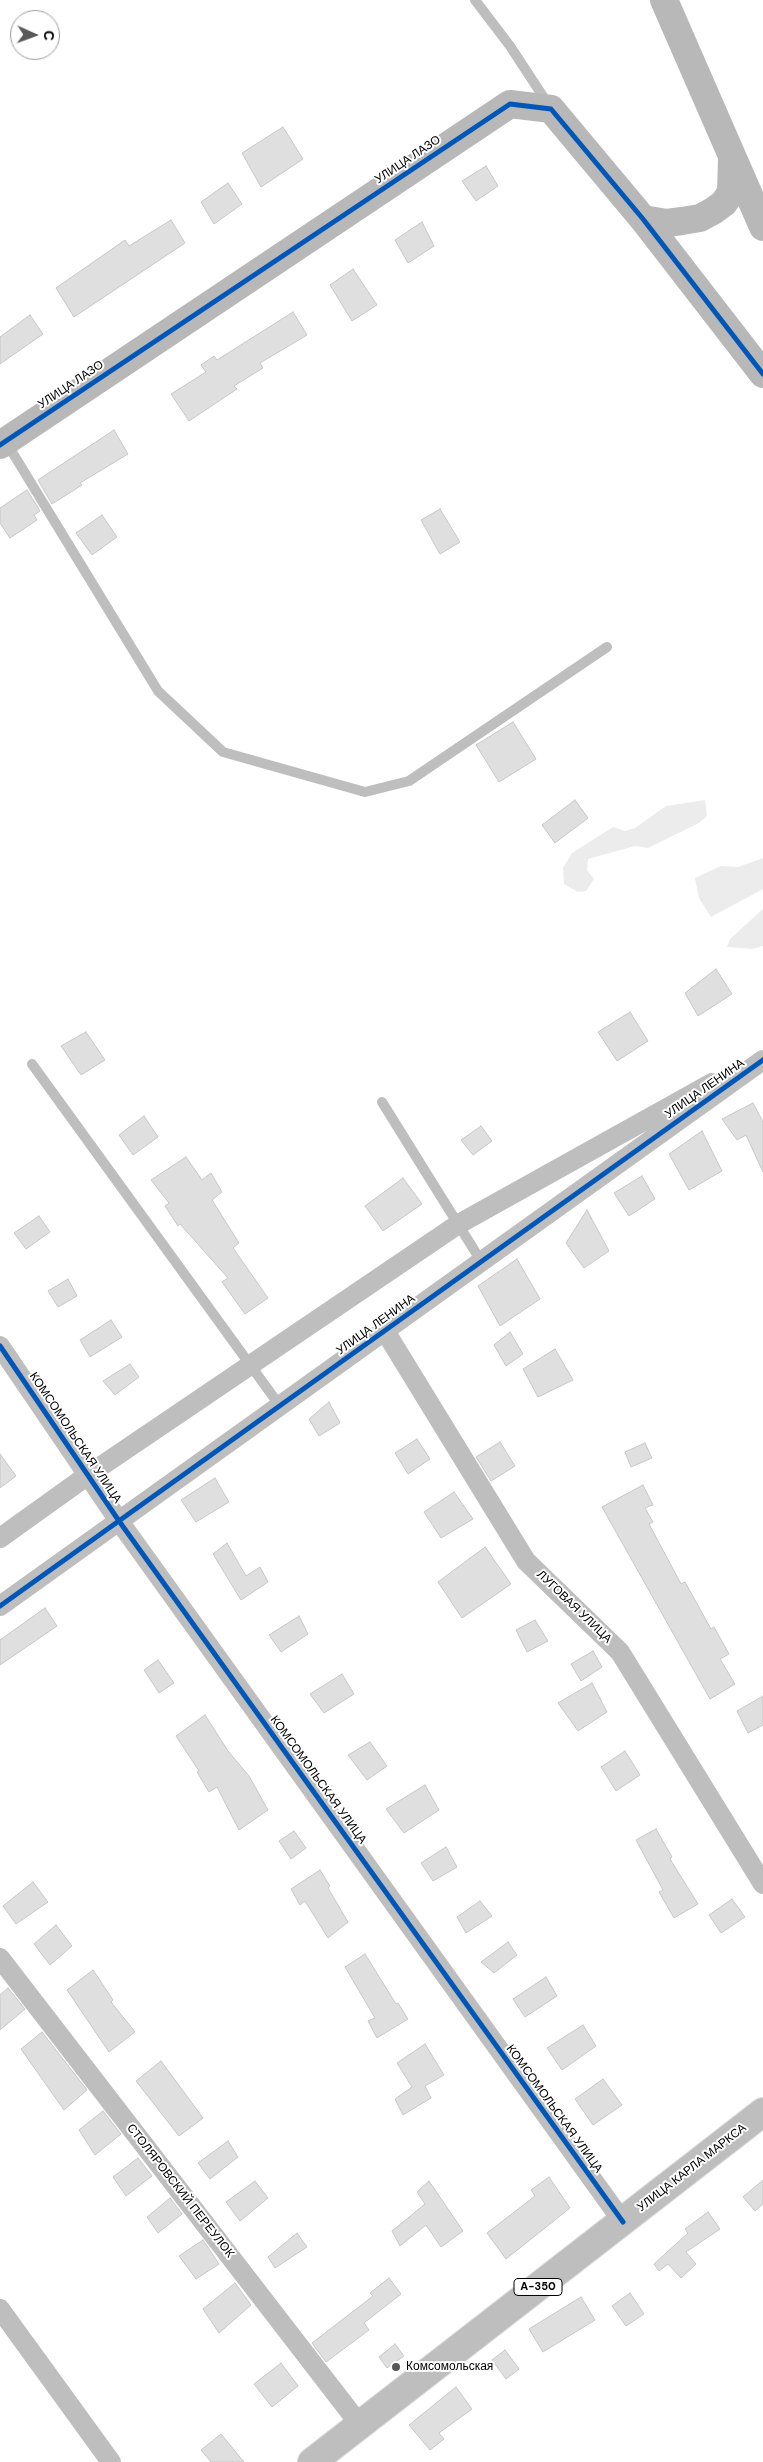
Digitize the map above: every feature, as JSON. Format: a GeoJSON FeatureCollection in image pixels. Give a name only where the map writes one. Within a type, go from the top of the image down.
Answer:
{"type":"FeatureCollection","features":[{"type":"Feature","properties":{"kind":"highway","name":"УЛИЦА КАРЛА МАРКСА"},"geometry":{"type":"LineString","coordinates":[[312,2462],[763,2112]]}},
{"type":"Feature","properties":{"kind":"street"},"geometry":{"type":"LineString","coordinates":[[664,0],[763,227]]}},
{"type":"Feature","properties":{"kind":"street","name":"УЛИЦА ЛАЗО"},"geometry":{"type":"LineString","coordinates":[[3,443],[510,104],[551,109]]}},
{"type":"Feature","properties":{"kind":"street"},"geometry":{"type":"LineString","coordinates":[[551,109],[643,219],[763,374]]}},
{"type":"Feature","properties":{"kind":"street"},"geometry":{"type":"LineString","coordinates":[[643,219],[667,223],[682,222],[700,218],[724,203],[731,192],[733,174],[731,150]]}},
{"type":"Feature","properties":{"kind":"street"},"geometry":{"type":"LineString","coordinates":[[0,1538],[88,1475],[457,1225],[763,1055]]}},
{"type":"Feature","properties":{"kind":"street","name":"УЛИЦА ЛЕНИНА"},"geometry":{"type":"LineString","coordinates":[[0,1606],[763,1060]]}},
{"type":"Feature","properties":{"kind":"street","name":"ЛУГОВАЯ УЛИЦА"},"geometry":{"type":"LineString","coordinates":[[385,1331],[526,1561],[620,1652],[763,1884]]}},
{"type":"Feature","properties":{"kind":"street","name":"КОМСОМОЛЬСКАЯ УЛИЦА"},"geometry":{"type":"LineString","coordinates":[[0,1346],[120,1521],[623,2222]]}},
{"type":"Feature","properties":{"kind":"street","name":"СТОЛЯРОВСКИЙ ПЕРЕУЛОК"},"geometry":{"type":"LineString","coordinates":[[0,1958],[360,2425]]}},
{"type":"Feature","properties":{"kind":"street"},"geometry":{"type":"LineString","coordinates":[[0,2309],[111,2462]]}},
{"type":"Feature","properties":{"kind":"lane"},"geometry":{"type":"LineString","coordinates":[[475,0],[510,46],[551,109]]}},
{"type":"Feature","properties":{"kind":"lane"},"geometry":{"type":"LineString","coordinates":[[3,443],[158,691],[223,752],[365,792],[409,781],[607,647]]}},
{"type":"Feature","properties":{"kind":"lane"},"geometry":{"type":"LineString","coordinates":[[32,1064],[280,1406]]}},
{"type":"Feature","properties":{"kind":"lane"},"geometry":{"type":"LineString","coordinates":[[382,1102],[481,1261]]}},
{"type":"Feature","properties":{"kind":"shaded area"},"geometry":{"type":"Polygon","coordinates":[[[705,800],[707,816],[699,823],[648,848],[635,846],[588,859],[587,870],[594,879],[586,891],[578,892],[564,884],[563,868],[572,853],[613,827],[625,831],[635,828],[666,806],[705,800]]]}},
{"type":"Feature","properties":{"kind":"shaded area"},"geometry":{"type":"Polygon","coordinates":[[[763,858],[763,889],[711,917],[699,898],[695,878],[721,866],[738,867],[763,858]]]}},
{"type":"Feature","properties":{"kind":"shaded area"},"geometry":{"type":"Polygon","coordinates":[[[763,909],[763,946],[752,949],[727,947],[730,939],[763,909]]]}},
{"type":"Feature","properties":{"kind":"building"},"geometry":{"type":"Polygon","coordinates":[[[283,127],[303,159],[261,187],[242,153],[283,127]]]}},
{"type":"Feature","properties":{"kind":"building"},"geometry":{"type":"Polygon","coordinates":[[[486,166],[498,186],[476,201],[462,181],[486,166]]]}},
{"type":"Feature","properties":{"kind":"building"},"geometry":{"type":"Polygon","coordinates":[[[228,183],[242,204],[214,224],[201,202],[228,183]]]}},
{"type":"Feature","properties":{"kind":"building"},"geometry":{"type":"Polygon","coordinates":[[[171,220],[185,243],[74,317],[56,288],[125,240],[129,246],[171,220]]]}},
{"type":"Feature","properties":{"kind":"building"},"geometry":{"type":"Polygon","coordinates":[[[422,222],[434,246],[408,263],[395,240],[422,222]]]}},
{"type":"Feature","properties":{"kind":"building"},"geometry":{"type":"Polygon","coordinates":[[[353,269],[377,305],[352,321],[330,285],[353,269]]]}},
{"type":"Feature","properties":{"kind":"building"},"geometry":{"type":"Polygon","coordinates":[[[293,312],[307,335],[260,363],[263,368],[234,386],[237,389],[189,421],[171,394],[206,372],[201,365],[214,356],[217,360],[293,312]]]}},
{"type":"Feature","properties":{"kind":"building"},"geometry":{"type":"Polygon","coordinates":[[[30,315],[43,334],[0,364],[0,337],[30,315]]]}},
{"type":"Feature","properties":{"kind":"building"},"geometry":{"type":"Polygon","coordinates":[[[114,430],[128,454],[80,483],[82,485],[52,504],[38,480],[114,430]]]}},
{"type":"Feature","properties":{"kind":"building"},"geometry":{"type":"Polygon","coordinates":[[[27,490],[40,511],[34,515],[37,520],[10,538],[0,523],[0,508],[27,490]]]}},
{"type":"Feature","properties":{"kind":"building"},"geometry":{"type":"Polygon","coordinates":[[[440,509],[460,542],[440,554],[421,520],[440,509]]]}},
{"type":"Feature","properties":{"kind":"building"},"geometry":{"type":"Polygon","coordinates":[[[102,515],[117,537],[92,555],[76,533],[102,515]]]}},
{"type":"Feature","properties":{"kind":"building"},"geometry":{"type":"Polygon","coordinates":[[[513,722],[536,759],[499,782],[476,745],[513,722]]]}},
{"type":"Feature","properties":{"kind":"building"},"geometry":{"type":"Polygon","coordinates":[[[575,800],[588,818],[555,843],[542,825],[575,800]]]}},
{"type":"Feature","properties":{"kind":"building"},"geometry":{"type":"Polygon","coordinates":[[[716,969],[732,994],[698,1016],[685,993],[716,969]]]}},
{"type":"Feature","properties":{"kind":"building"},"geometry":{"type":"Polygon","coordinates":[[[630,1012],[648,1041],[617,1061],[598,1032],[630,1012]]]}},
{"type":"Feature","properties":{"kind":"building"},"geometry":{"type":"Polygon","coordinates":[[[86,1032],[105,1060],[81,1075],[61,1046],[86,1032]]]}},
{"type":"Feature","properties":{"kind":"building"},"geometry":{"type":"Polygon","coordinates":[[[753,1103],[763,1122],[763,1172],[746,1135],[737,1140],[722,1119],[753,1103]]]}},
{"type":"Feature","properties":{"kind":"building"},"geometry":{"type":"Polygon","coordinates":[[[144,1116],[158,1137],[133,1155],[119,1135],[144,1116]]]}},
{"type":"Feature","properties":{"kind":"building"},"geometry":{"type":"Polygon","coordinates":[[[481,1126],[492,1141],[473,1155],[461,1140],[481,1126]]]}},
{"type":"Feature","properties":{"kind":"building"},"geometry":{"type":"Polygon","coordinates":[[[702,1131],[722,1171],[689,1190],[669,1154],[702,1131]]]}},
{"type":"Feature","properties":{"kind":"building"},"geometry":{"type":"Polygon","coordinates":[[[186,1157],[202,1180],[211,1173],[222,1192],[212,1200],[239,1243],[233,1248],[268,1298],[245,1314],[222,1282],[228,1278],[180,1224],[178,1226],[165,1206],[169,1203],[151,1180],[186,1157]]]}},
{"type":"Feature","properties":{"kind":"building"},"geometry":{"type":"Polygon","coordinates":[[[642,1176],[655,1199],[629,1216],[614,1193],[642,1176]]]}},
{"type":"Feature","properties":{"kind":"building"},"geometry":{"type":"Polygon","coordinates":[[[403,1178],[422,1204],[383,1231],[365,1206],[403,1178]]]}},
{"type":"Feature","properties":{"kind":"building"},"geometry":{"type":"Polygon","coordinates":[[[587,1210],[609,1251],[584,1268],[566,1243],[587,1210]]]}},
{"type":"Feature","properties":{"kind":"building"},"geometry":{"type":"Polygon","coordinates":[[[39,1216],[50,1232],[26,1249],[14,1233],[39,1216]]]}},
{"type":"Feature","properties":{"kind":"building"},"geometry":{"type":"Polygon","coordinates":[[[517,1259],[540,1299],[500,1326],[478,1286],[517,1259]]]}},
{"type":"Feature","properties":{"kind":"building"},"geometry":{"type":"Polygon","coordinates":[[[68,1279],[77,1296],[58,1307],[48,1291],[68,1279]]]}},
{"type":"Feature","properties":{"kind":"building"},"geometry":{"type":"Polygon","coordinates":[[[111,1320],[122,1337],[90,1357],[80,1340],[111,1320]]]}},
{"type":"Feature","properties":{"kind":"building"},"geometry":{"type":"Polygon","coordinates":[[[510,1332],[523,1354],[506,1366],[494,1345],[510,1332]]]}},
{"type":"Feature","properties":{"kind":"building"},"geometry":{"type":"Polygon","coordinates":[[[555,1349],[573,1380],[538,1397],[523,1369],[555,1349]]]}},
{"type":"Feature","properties":{"kind":"building"},"geometry":{"type":"Polygon","coordinates":[[[130,1364],[139,1377],[115,1395],[103,1381],[130,1364]]]}},
{"type":"Feature","properties":{"kind":"building"},"geometry":{"type":"Polygon","coordinates":[[[329,1402],[340,1423],[319,1436],[309,1419],[329,1402]]]}},
{"type":"Feature","properties":{"kind":"building"},"geometry":{"type":"Polygon","coordinates":[[[417,1439],[430,1459],[408,1474],[395,1453],[417,1439]]]}},
{"type":"Feature","properties":{"kind":"building"},"geometry":{"type":"Polygon","coordinates":[[[500,1442],[515,1466],[491,1481],[476,1457],[500,1442]]]}},
{"type":"Feature","properties":{"kind":"building"},"geometry":{"type":"Polygon","coordinates":[[[645,1443],[652,1458],[631,1467],[625,1452],[645,1443]]]}},
{"type":"Feature","properties":{"kind":"building"},"geometry":{"type":"Polygon","coordinates":[[[0,1454],[16,1476],[0,1488],[0,1454]]]}},
{"type":"Feature","properties":{"kind":"building"},"geometry":{"type":"Polygon","coordinates":[[[215,1478],[229,1502],[196,1522],[181,1500],[215,1478]]]}},
{"type":"Feature","properties":{"kind":"building"},"geometry":{"type":"Polygon","coordinates":[[[643,1485],[653,1505],[645,1508],[653,1522],[649,1524],[681,1584],[685,1582],[711,1629],[714,1627],[729,1654],[720,1659],[735,1684],[710,1699],[602,1507],[643,1485]]]}},
{"type":"Feature","properties":{"kind":"building"},"geometry":{"type":"Polygon","coordinates":[[[454,1492],[473,1519],[441,1538],[424,1512],[454,1492]]]}},
{"type":"Feature","properties":{"kind":"building"},"geometry":{"type":"Polygon","coordinates":[[[227,1543],[246,1576],[260,1567],[268,1582],[241,1600],[213,1554],[227,1543]]]}},
{"type":"Feature","properties":{"kind":"building"},"geometry":{"type":"Polygon","coordinates":[[[485,1547],[511,1584],[462,1618],[438,1582],[485,1547]]]}},
{"type":"Feature","properties":{"kind":"building"},"geometry":{"type":"Polygon","coordinates":[[[45,1608],[57,1626],[0,1665],[0,1640],[45,1608]]]}},
{"type":"Feature","properties":{"kind":"building"},"geometry":{"type":"Polygon","coordinates":[[[299,1616],[308,1634],[281,1652],[269,1635],[299,1616]]]}},
{"type":"Feature","properties":{"kind":"building"},"geometry":{"type":"Polygon","coordinates":[[[535,1620],[548,1641],[527,1652],[516,1630],[535,1620]]]}},
{"type":"Feature","properties":{"kind":"building"},"geometry":{"type":"Polygon","coordinates":[[[593,1651],[602,1667],[581,1681],[571,1664],[593,1651]]]}},
{"type":"Feature","properties":{"kind":"building"},"geometry":{"type":"Polygon","coordinates":[[[158,1660],[174,1683],[159,1693],[144,1670],[158,1660]]]}},
{"type":"Feature","properties":{"kind":"building"},"geometry":{"type":"Polygon","coordinates":[[[342,1674],[354,1694],[324,1713],[310,1694],[342,1674]]]}},
{"type":"Feature","properties":{"kind":"building"},"geometry":{"type":"Polygon","coordinates":[[[592,1683],[607,1712],[578,1731],[558,1703],[592,1683]]]}},
{"type":"Feature","properties":{"kind":"building"},"geometry":{"type":"Polygon","coordinates":[[[763,1696],[763,1725],[748,1733],[737,1711],[763,1696]]]}},
{"type":"Feature","properties":{"kind":"building"},"geometry":{"type":"Polygon","coordinates":[[[205,1715],[228,1751],[249,1776],[268,1810],[239,1830],[217,1787],[209,1792],[197,1772],[199,1771],[176,1736],[205,1715]]]}},
{"type":"Feature","properties":{"kind":"building"},"geometry":{"type":"Polygon","coordinates":[[[370,1742],[387,1766],[367,1780],[348,1755],[370,1742]]]}},
{"type":"Feature","properties":{"kind":"building"},"geometry":{"type":"Polygon","coordinates":[[[625,1751],[640,1775],[616,1791],[601,1767],[625,1751]]]}},
{"type":"Feature","properties":{"kind":"building"},"geometry":{"type":"Polygon","coordinates":[[[425,1785],[439,1810],[404,1833],[386,1809],[425,1785]]]}},
{"type":"Feature","properties":{"kind":"building"},"geometry":{"type":"Polygon","coordinates":[[[656,1829],[672,1857],[670,1859],[698,1904],[674,1918],[659,1892],[663,1890],[636,1840],[656,1829]]]}},
{"type":"Feature","properties":{"kind":"building"},"geometry":{"type":"Polygon","coordinates":[[[294,1831],[306,1848],[291,1859],[279,1841],[294,1831]]]}},
{"type":"Feature","properties":{"kind":"building"},"geometry":{"type":"Polygon","coordinates":[[[446,1847],[457,1867],[433,1881],[421,1863],[446,1847]]]}},
{"type":"Feature","properties":{"kind":"building"},"geometry":{"type":"Polygon","coordinates":[[[320,1870],[348,1922],[328,1938],[305,1901],[300,1905],[291,1889],[320,1870]]]}},
{"type":"Feature","properties":{"kind":"building"},"geometry":{"type":"Polygon","coordinates":[[[33,1882],[48,1902],[16,1924],[3,1906],[33,1882]]]}},
{"type":"Feature","properties":{"kind":"building"},"geometry":{"type":"Polygon","coordinates":[[[732,1899],[745,1917],[721,1933],[709,1915],[732,1899]]]}},
{"type":"Feature","properties":{"kind":"building"},"geometry":{"type":"Polygon","coordinates":[[[480,1901],[492,1916],[466,1933],[457,1917],[480,1901]]]}},
{"type":"Feature","properties":{"kind":"building"},"geometry":{"type":"Polygon","coordinates":[[[56,1925],[72,1946],[50,1965],[34,1944],[56,1925]]]}},
{"type":"Feature","properties":{"kind":"building"},"geometry":{"type":"Polygon","coordinates":[[[508,1942],[517,1955],[494,1973],[481,1962],[508,1942]]]}},
{"type":"Feature","properties":{"kind":"building"},"geometry":{"type":"Polygon","coordinates":[[[365,1954],[396,2004],[398,2003],[408,2019],[377,2038],[368,2021],[375,2018],[345,1967],[365,1954]]]}},
{"type":"Feature","properties":{"kind":"building"},"geometry":{"type":"Polygon","coordinates":[[[93,1970],[113,2000],[111,2002],[135,2032],[109,2052],[67,1990],[93,1970]]]}},
{"type":"Feature","properties":{"kind":"building"},"geometry":{"type":"Polygon","coordinates":[[[546,1977],[557,1996],[525,2017],[513,1999],[546,1977]]]}},
{"type":"Feature","properties":{"kind":"building"},"geometry":{"type":"Polygon","coordinates":[[[8,1988],[25,2009],[0,2030],[0,1995],[8,1988]]]}},
{"type":"Feature","properties":{"kind":"building"},"geometry":{"type":"Polygon","coordinates":[[[583,2025],[596,2046],[562,2070],[547,2048],[583,2025]]]}},
{"type":"Feature","properties":{"kind":"building"},"geometry":{"type":"Polygon","coordinates":[[[42,2032],[87,2090],[64,2110],[21,2049],[42,2032]]]}},
{"type":"Feature","properties":{"kind":"building"},"geometry":{"type":"Polygon","coordinates":[[[425,2044],[444,2075],[425,2086],[431,2098],[403,2115],[395,2099],[412,2087],[397,2063],[425,2044]]]}},
{"type":"Feature","properties":{"kind":"building"},"geometry":{"type":"Polygon","coordinates":[[[161,2061],[203,2118],[179,2136],[136,2081],[161,2061]]]}},
{"type":"Feature","properties":{"kind":"building"},"geometry":{"type":"Polygon","coordinates":[[[603,2079],[622,2105],[593,2125],[575,2099],[603,2079]]]}},
{"type":"Feature","properties":{"kind":"building"},"geometry":{"type":"Polygon","coordinates":[[[103,2111],[121,2134],[95,2155],[79,2130],[103,2111]]]}},
{"type":"Feature","properties":{"kind":"building"},"geometry":{"type":"Polygon","coordinates":[[[228,2141],[238,2157],[210,2179],[198,2163],[228,2141]]]}},
{"type":"Feature","properties":{"kind":"building"},"geometry":{"type":"Polygon","coordinates":[[[138,2158],[152,2176],[126,2196],[113,2177],[138,2158]]]}},
{"type":"Feature","properties":{"kind":"building"},"geometry":{"type":"Polygon","coordinates":[[[549,2177],[570,2208],[506,2259],[487,2233],[535,2196],[531,2190],[549,2177]]]}},
{"type":"Feature","properties":{"kind":"building"},"geometry":{"type":"Polygon","coordinates":[[[763,2180],[763,2204],[755,2211],[743,2197],[763,2180]]]}},
{"type":"Feature","properties":{"kind":"building"},"geometry":{"type":"Polygon","coordinates":[[[255,2181],[268,2198],[240,2221],[226,2202],[255,2181]]]}},
{"type":"Feature","properties":{"kind":"building"},"geometry":{"type":"Polygon","coordinates":[[[429,2181],[463,2231],[441,2247],[426,2225],[400,2246],[392,2231],[425,2204],[417,2192],[429,2181]]]}},
{"type":"Feature","properties":{"kind":"building"},"geometry":{"type":"Polygon","coordinates":[[[170,2198],[182,2214],[158,2233],[147,2217],[170,2198]]]}},
{"type":"Feature","properties":{"kind":"building"},"geometry":{"type":"Polygon","coordinates":[[[708,2212],[720,2229],[686,2252],[696,2264],[681,2278],[668,2264],[659,2271],[654,2264],[688,2233],[685,2229],[708,2212]]]}},
{"type":"Feature","properties":{"kind":"building"},"geometry":{"type":"Polygon","coordinates":[[[297,2233],[307,2247],[275,2268],[268,2257],[297,2233]]]}},
{"type":"Feature","properties":{"kind":"building"},"geometry":{"type":"Polygon","coordinates":[[[203,2240],[219,2264],[196,2279],[179,2256],[203,2240]]]}},
{"type":"Feature","properties":{"kind":"building"},"geometry":{"type":"Polygon","coordinates":[[[389,2278],[401,2294],[364,2323],[369,2330],[326,2362],[312,2343],[373,2296],[370,2293],[389,2278]]]}},
{"type":"Feature","properties":{"kind":"building"},"geometry":{"type":"Polygon","coordinates":[[[235,2283],[251,2305],[219,2333],[203,2309],[235,2283]]]}},
{"type":"Feature","properties":{"kind":"building"},"geometry":{"type":"Polygon","coordinates":[[[630,2293],[644,2314],[626,2326],[612,2306],[630,2293]]]}},
{"type":"Feature","properties":{"kind":"building"},"geometry":{"type":"Polygon","coordinates":[[[581,2297],[595,2320],[543,2352],[529,2329],[581,2297]]]}},
{"type":"Feature","properties":{"kind":"building"},"geometry":{"type":"Polygon","coordinates":[[[395,2344],[404,2356],[387,2368],[379,2357],[395,2344]]]}},
{"type":"Feature","properties":{"kind":"building"},"geometry":{"type":"Polygon","coordinates":[[[505,2350],[519,2369],[506,2379],[492,2360],[505,2350]]]}},
{"type":"Feature","properties":{"kind":"building"},"geometry":{"type":"Polygon","coordinates":[[[281,2363],[298,2386],[272,2407],[254,2384],[281,2363]]]}},
{"type":"Feature","properties":{"kind":"building"},"geometry":{"type":"Polygon","coordinates":[[[456,2387],[472,2409],[439,2433],[444,2439],[430,2450],[409,2425],[456,2387]]]}},
{"type":"Feature","properties":{"kind":"building"},"geometry":{"type":"Polygon","coordinates":[[[221,2434],[244,2462],[211,2462],[201,2450],[221,2434]]]}},
{"type":"Feature","properties":{"kind":"cycle path"},"geometry":{"type":"LineString","coordinates":[[0,445],[510,104],[551,109],[643,219],[763,374]]}},
{"type":"Feature","properties":{"kind":"cycle path"},"geometry":{"type":"LineString","coordinates":[[0,1606],[763,1060]]}},
{"type":"Feature","properties":{"kind":"cycle path"},"geometry":{"type":"LineString","coordinates":[[0,1346],[119,1521],[623,2222]]}},
{"type":"Feature","properties":{"kind":"place","name":"Комсомольская"},"geometry":{"type":"Point","coordinates":[396,2367]}}]}
